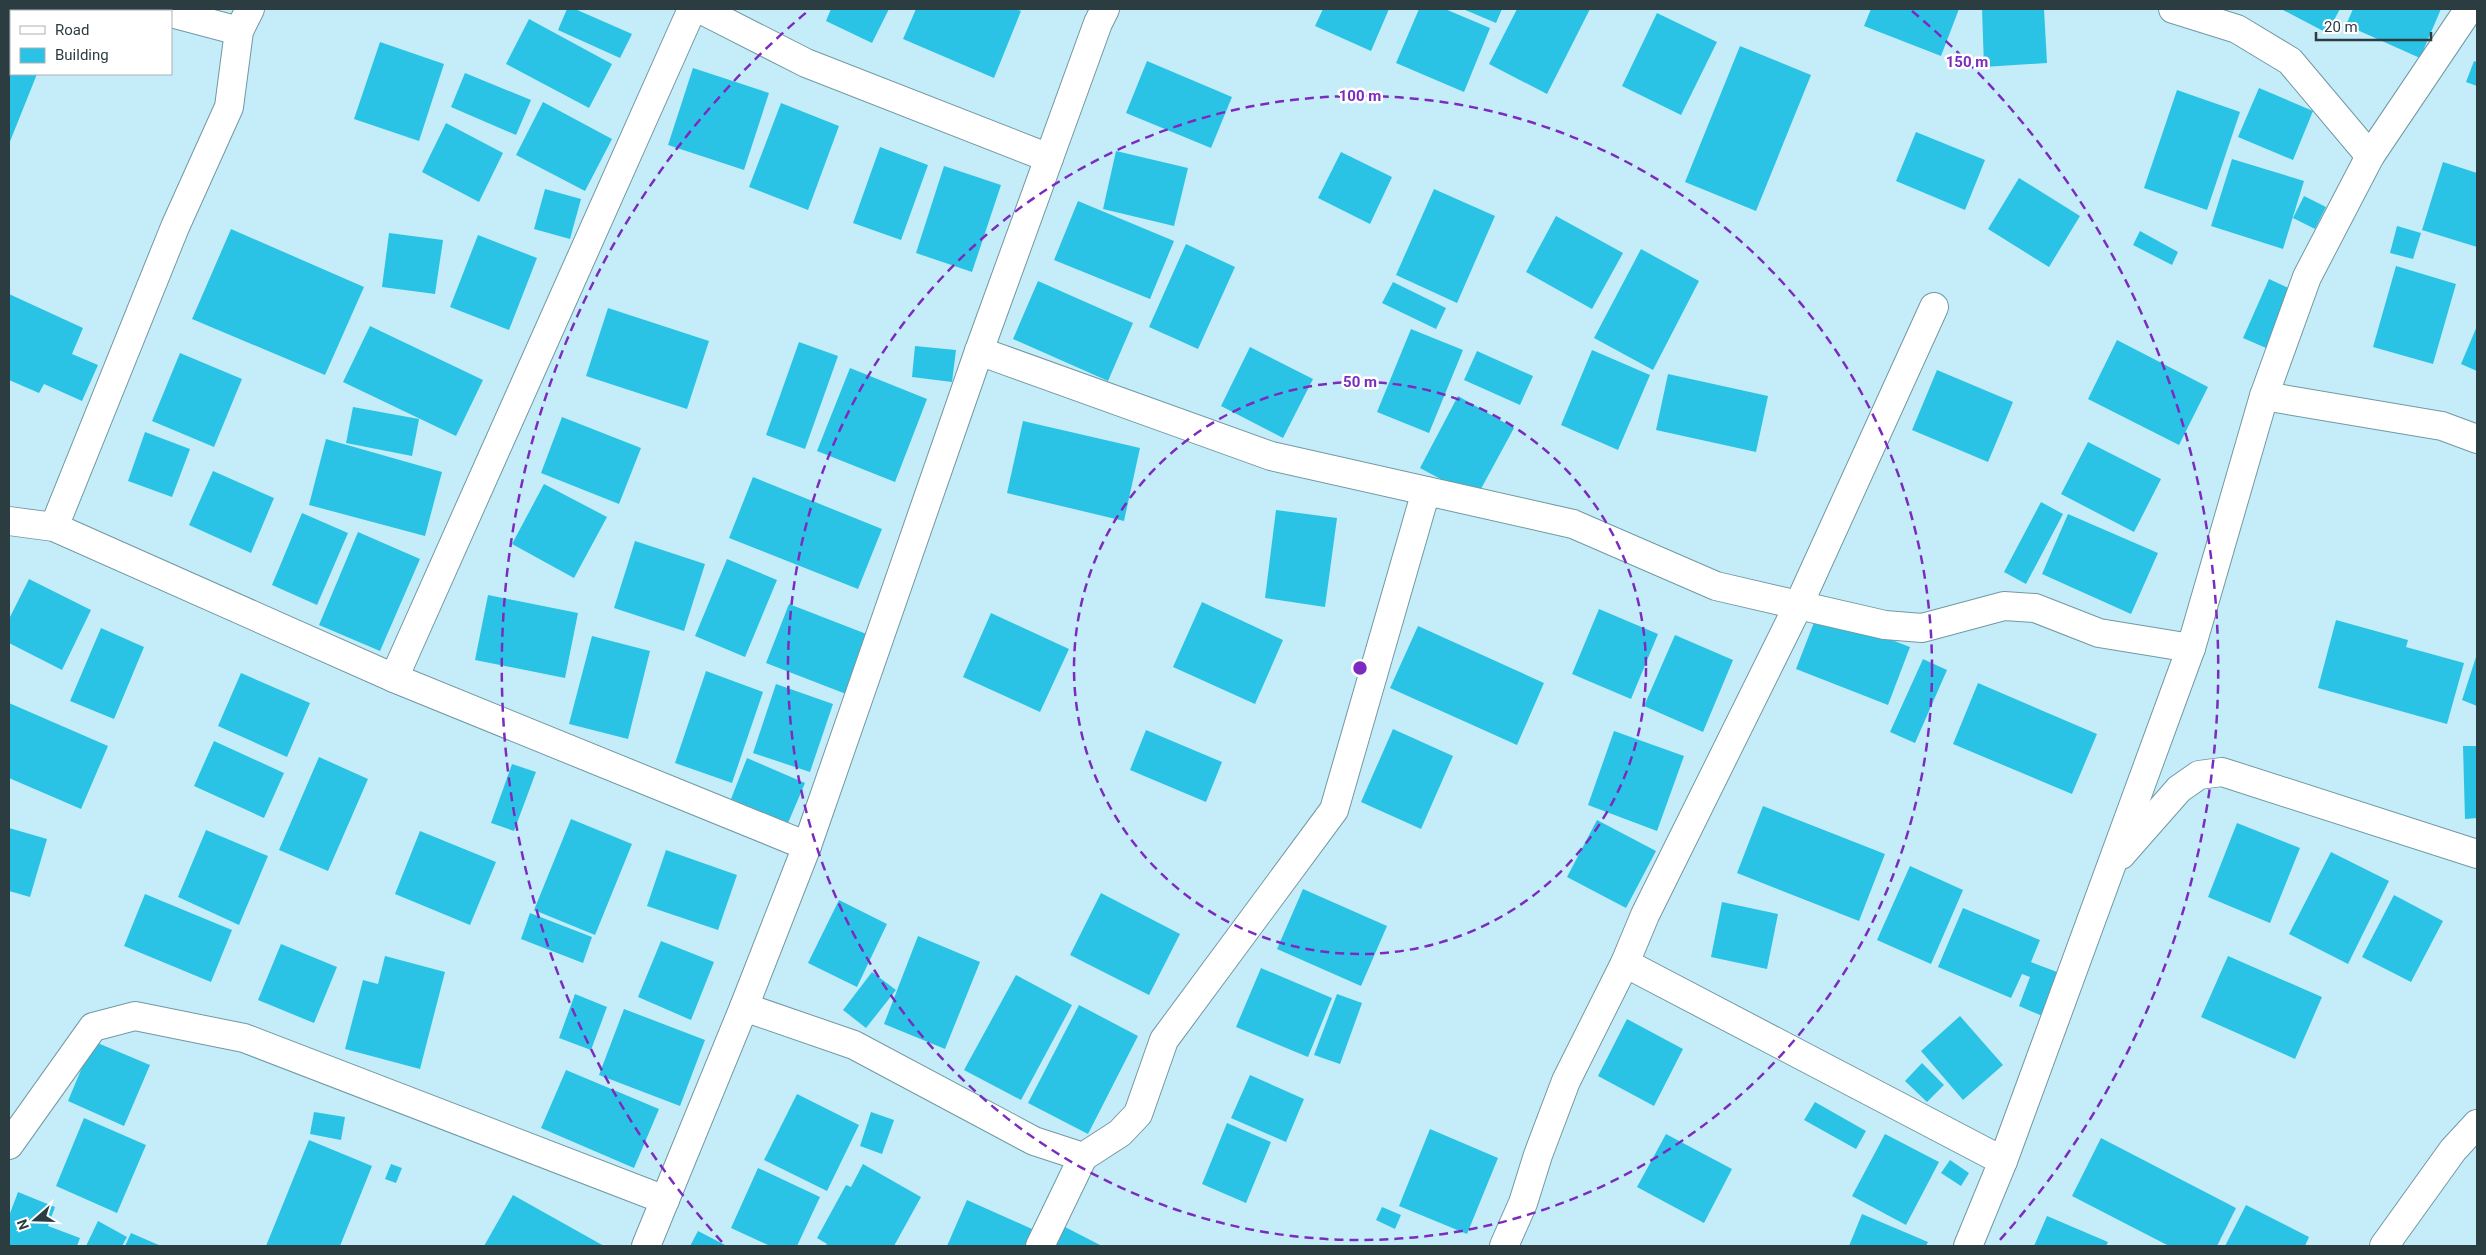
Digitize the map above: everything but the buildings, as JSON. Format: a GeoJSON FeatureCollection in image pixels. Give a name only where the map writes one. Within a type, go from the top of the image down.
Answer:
{"type":"FeatureCollection","features":[{"type":"Feature","properties":{"kind":"street"},"geometry":{"type":"LineString","coordinates":[[394,678],[692,9]]}},
{"type":"Feature","properties":{"kind":"street"},"geometry":{"type":"LineString","coordinates":[[700,9],[806,64],[1049,158]]}},
{"type":"Feature","properties":{"kind":"street"},"geometry":{"type":"LineString","coordinates":[[646,1246],[744,1007],[807,846],[979,351],[1105,9]]}},
{"type":"Feature","properties":{"kind":"street"},"geometry":{"type":"LineString","coordinates":[[2174,9],[2236,28],[2290,61],[2370,156]]}},
{"type":"Feature","properties":{"kind":"street"},"geometry":{"type":"LineString","coordinates":[[1968,1246],[2003,1161],[2191,648],[2264,396],[2307,277],[2370,156],[2469,9]]}},
{"type":"Feature","properties":{"kind":"street"},"geometry":{"type":"LineString","coordinates":[[54,527],[175,227],[229,107],[244,20],[172,13]]}},
{"type":"Feature","properties":{"kind":"street"},"geometry":{"type":"LineString","coordinates":[[1504,1246],[1523,1203],[1538,1155],[1566,1081],[1625,963],[1645,915],[1799,604],[1934,307]]}},
{"type":"Feature","properties":{"kind":"street"},"geometry":{"type":"LineString","coordinates":[[979,351],[1272,456],[1573,524],[1716,586],[1885,625],[1922,628],[2004,606],[2035,608],[2099,633],[2191,648]]}},
{"type":"Feature","properties":{"kind":"street"},"geometry":{"type":"LineString","coordinates":[[2264,396],[2442,426],[2477,439]]}},
{"type":"Feature","properties":{"kind":"street"},"geometry":{"type":"LineString","coordinates":[[1040,1246],[1083,1157],[1120,1133],[1138,1114],[1164,1040],[1334,810],[1426,491]]}},
{"type":"Feature","properties":{"kind":"street"},"geometry":{"type":"LineString","coordinates":[[9,521],[54,527],[394,678],[807,846]]}},
{"type":"Feature","properties":{"kind":"street"},"geometry":{"type":"LineString","coordinates":[[2111,867],[2180,790],[2199,775],[2222,772],[2477,854]]}},
{"type":"Feature","properties":{"kind":"street"},"geometry":{"type":"LineString","coordinates":[[1625,963],[2003,1161]]}},
{"type":"Feature","properties":{"kind":"street"},"geometry":{"type":"LineString","coordinates":[[744,1007],[854,1045],[1034,1141],[1083,1157]]}},
{"type":"Feature","properties":{"kind":"street"},"geometry":{"type":"LineString","coordinates":[[9,1145],[93,1028],[135,1016],[244,1038],[666,1200]]}},
{"type":"Feature","properties":{"kind":"street"},"geometry":{"type":"LineString","coordinates":[[2384,1246],[2453,1150],[2477,1124]]}}]}
